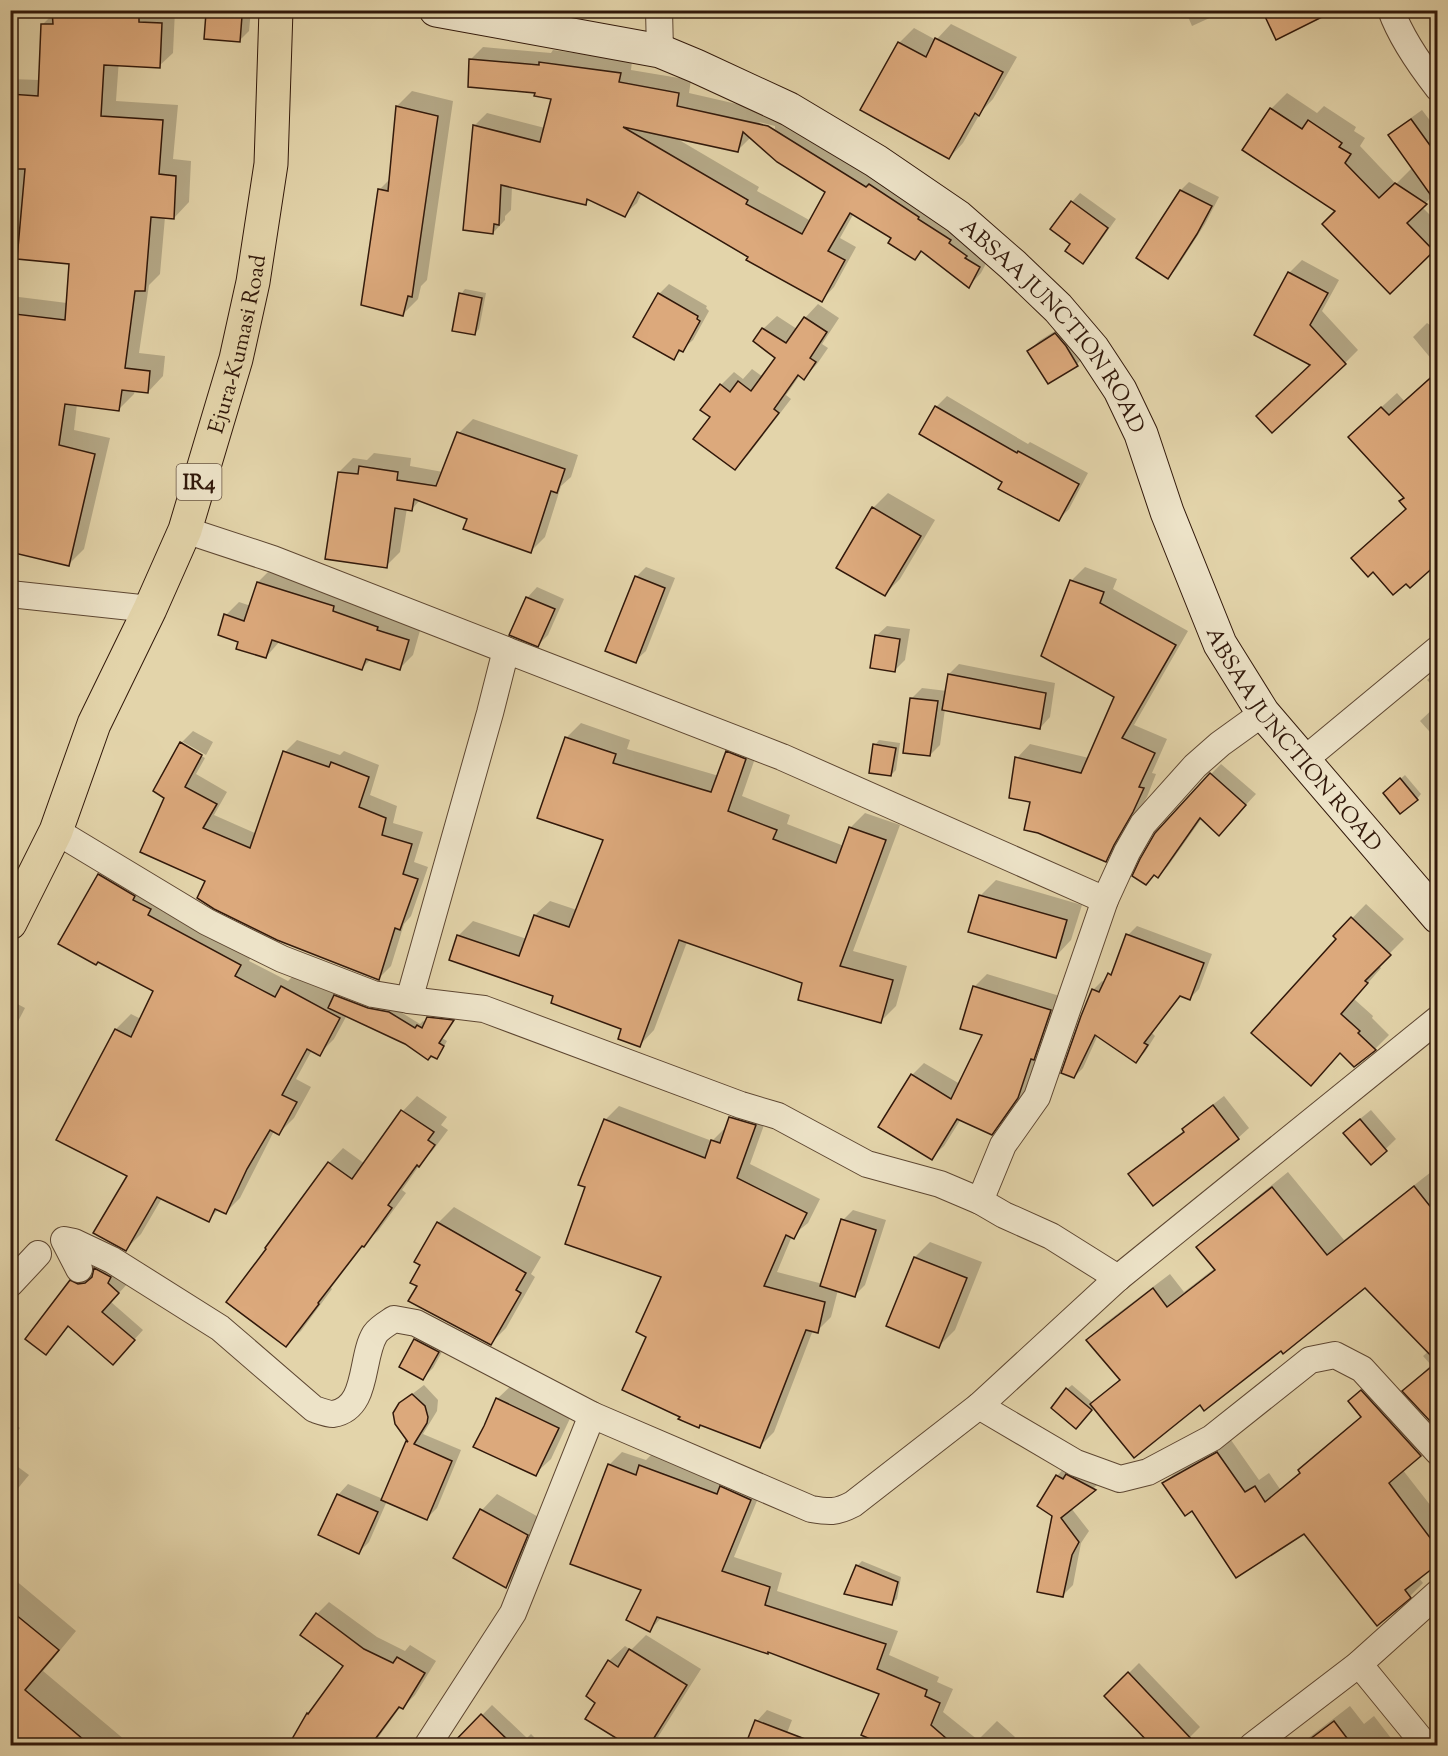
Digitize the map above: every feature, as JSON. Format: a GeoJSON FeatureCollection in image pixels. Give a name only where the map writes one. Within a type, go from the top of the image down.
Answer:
{"type":"FeatureCollection","features":[{"type":"Feature","properties":{"kind":"main road","name":"Ejura-Kumasi Road"},"geometry":{"type":"LineString","coordinates":[[10,923],[56,831],[94,724],[186,530],[236,359],[253,282],[271,164],[276,10]]}},
{"type":"Feature","properties":{"kind":"street","name":"ABSAA JUNCTION ROAD"},"geometry":{"type":"LineString","coordinates":[[435,10],[660,51],[789,109],[876,161],[958,217],[1058,308],[1093,350],[1120,390],[1142,434],[1167,512],[1220,644],[1263,713],[1437,917]]}},
{"type":"Feature","properties":{"kind":"street"},"geometry":{"type":"LineString","coordinates":[[659,10],[660,51]]}},
{"type":"Feature","properties":{"kind":"street"},"geometry":{"type":"LineString","coordinates":[[1391,10],[1396,23],[1437,88]]}},
{"type":"Feature","properties":{"kind":"street"},"geometry":{"type":"LineString","coordinates":[[186,530],[273,559],[782,758],[1105,900]]}},
{"type":"Feature","properties":{"kind":"street"},"geometry":{"type":"LineString","coordinates":[[10,594],[150,609]]}},
{"type":"Feature","properties":{"kind":"street"},"geometry":{"type":"LineString","coordinates":[[1304,760],[1437,649]]}},
{"type":"Feature","properties":{"kind":"street"},"geometry":{"type":"LineString","coordinates":[[409,1000],[506,650]]}},
{"type":"Feature","properties":{"kind":"street"},"geometry":{"type":"LineString","coordinates":[[980,1201],[1003,1145],[1037,1097],[1105,900],[1143,824],[1195,766],[1220,744],[1263,713]]}},
{"type":"Feature","properties":{"kind":"street"},"geometry":{"type":"LineString","coordinates":[[56,831],[207,922],[282,959],[373,994],[484,1010],[533,1026],[741,1105],[777,1116],[867,1164],[940,1184],[980,1201],[1004,1215],[1051,1236],[1118,1278]]}},
{"type":"Feature","properties":{"kind":"street"},"geometry":{"type":"LineString","coordinates":[[79,1269],[64,1240],[74,1242],[112,1260],[220,1328],[314,1409],[332,1414],[351,1405],[362,1384],[375,1333],[394,1319],[416,1323],[592,1416],[811,1509],[831,1512],[843,1510],[979,1406],[1118,1278],[1437,1019]]}},
{"type":"Feature","properties":{"kind":"street"},"geometry":{"type":"LineString","coordinates":[[10,1284],[38,1254]]}},
{"type":"Feature","properties":{"kind":"street"},"geometry":{"type":"LineString","coordinates":[[979,1406],[1076,1463],[1120,1479],[1148,1472],[1212,1438],[1310,1360],[1335,1356],[1362,1369],[1437,1452]]}},
{"type":"Feature","properties":{"kind":"street"},"geometry":{"type":"LineString","coordinates":[[428,1746],[513,1613],[592,1416]]}},
{"type":"Feature","properties":{"kind":"street"},"geometry":{"type":"LineString","coordinates":[[1252,1746],[1359,1664],[1437,1593]]}},
{"type":"Feature","properties":{"kind":"street"},"geometry":{"type":"LineString","coordinates":[[1359,1664],[1426,1746]]}},
{"type":"Feature","properties":{"kind":"building"},"geometry":{"type":"Polygon","coordinates":[[[52,10],[139,10],[139,22],[162,23],[160,68],[104,65],[101,116],[163,120],[159,174],[176,176],[174,219],[151,217],[145,291],[135,291],[125,368],[150,371],[148,393],[122,390],[119,411],[65,404],[59,445],[95,454],[69,566],[10,552],[10,329],[13,329],[15,314],[65,320],[69,264],[17,259],[25,169],[10,169],[10,94],[38,96],[41,24],[53,24],[52,10]]]}},
{"type":"Feature","properties":{"kind":"building"},"geometry":{"type":"Polygon","coordinates":[[[1262,10],[1336,10],[1276,40],[1262,10]]]}},
{"type":"Feature","properties":{"kind":"building"},"geometry":{"type":"Polygon","coordinates":[[[206,13],[242,16],[240,42],[204,39],[206,13]]]}},
{"type":"Feature","properties":{"kind":"building"},"geometry":{"type":"Polygon","coordinates":[[[935,38],[1003,72],[979,116],[975,113],[949,159],[860,110],[898,42],[926,57],[935,38]]]}},
{"type":"Feature","properties":{"kind":"building"},"geometry":{"type":"Polygon","coordinates":[[[469,59],[539,65],[539,62],[621,73],[619,82],[679,93],[677,106],[768,126],[866,187],[869,184],[951,240],[949,243],[967,256],[965,258],[980,267],[969,288],[921,251],[915,260],[888,243],[891,238],[850,213],[828,251],[845,260],[822,302],[746,260],[748,257],[638,192],[625,217],[587,199],[586,205],[501,185],[499,225],[494,224],[493,234],[463,230],[473,125],[540,142],[551,99],[534,96],[535,93],[468,87],[469,59]],[[623,127],[748,200],[746,204],[802,234],[825,192],[777,162],[743,132],[738,152],[623,127]]]}},
{"type":"Feature","properties":{"kind":"building"},"geometry":{"type":"Polygon","coordinates":[[[396,106],[438,116],[412,297],[408,296],[403,316],[361,305],[378,189],[388,191],[396,106]]]}},
{"type":"Feature","properties":{"kind":"building"},"geometry":{"type":"Polygon","coordinates":[[[1270,108],[1302,129],[1308,120],[1342,143],[1339,147],[1351,154],[1345,163],[1379,198],[1395,183],[1427,204],[1407,223],[1434,251],[1390,294],[1322,224],[1335,211],[1242,150],[1270,108]]]}},
{"type":"Feature","properties":{"kind":"building"},"geometry":{"type":"Polygon","coordinates":[[[1411,119],[1437,155],[1437,204],[1388,135],[1411,119]]]}},
{"type":"Feature","properties":{"kind":"building"},"geometry":{"type":"Polygon","coordinates":[[[1180,190],[1212,206],[1168,279],[1136,258],[1180,190]]]}},
{"type":"Feature","properties":{"kind":"building"},"geometry":{"type":"Polygon","coordinates":[[[1071,201],[1108,228],[1083,264],[1065,251],[1070,244],[1050,229],[1071,201]]]}},
{"type":"Feature","properties":{"kind":"building"},"geometry":{"type":"Polygon","coordinates":[[[1288,272],[1328,293],[1310,325],[1346,364],[1272,433],[1256,416],[1310,365],[1254,335],[1288,272]]]}},
{"type":"Feature","properties":{"kind":"building"},"geometry":{"type":"Polygon","coordinates":[[[459,293],[482,298],[475,335],[452,331],[459,293]]]}},
{"type":"Feature","properties":{"kind":"building"},"geometry":{"type":"Polygon","coordinates":[[[658,293],[698,316],[697,319],[700,321],[683,352],[679,350],[674,360],[633,337],[658,293]]]}},
{"type":"Feature","properties":{"kind":"building"},"geometry":{"type":"Polygon","coordinates":[[[804,317],[827,332],[810,358],[816,362],[804,380],[798,375],[774,409],[779,413],[735,470],[693,439],[710,417],[700,410],[720,384],[730,392],[738,381],[751,391],[775,358],[753,341],[762,328],[786,343],[804,317]]]}},
{"type":"Feature","properties":{"kind":"building"},"geometry":{"type":"Polygon","coordinates":[[[1055,333],[1078,366],[1048,384],[1027,351],[1055,333]]]}},
{"type":"Feature","properties":{"kind":"building"},"geometry":{"type":"Polygon","coordinates":[[[1437,372],[1437,564],[1410,588],[1406,584],[1393,595],[1373,572],[1368,577],[1351,558],[1406,509],[1399,501],[1404,498],[1348,437],[1381,407],[1389,415],[1437,372]]]}},
{"type":"Feature","properties":{"kind":"building"},"geometry":{"type":"Polygon","coordinates":[[[935,406],[1017,453],[1018,451],[1079,484],[1059,521],[998,489],[1002,482],[919,434],[935,406]]]}},
{"type":"Feature","properties":{"kind":"building"},"geometry":{"type":"Polygon","coordinates":[[[457,432],[565,469],[557,493],[551,491],[531,553],[463,529],[467,519],[414,499],[412,511],[395,508],[387,568],[325,559],[338,472],[358,474],[359,466],[398,472],[397,480],[436,486],[457,432]]]}},
{"type":"Feature","properties":{"kind":"building"},"geometry":{"type":"Polygon","coordinates":[[[872,507],[921,536],[885,596],[836,568],[872,507]]]}},
{"type":"Feature","properties":{"kind":"building"},"geometry":{"type":"Polygon","coordinates":[[[635,576],[665,588],[636,663],[605,651],[635,576]]]}},
{"type":"Feature","properties":{"kind":"building"},"geometry":{"type":"Polygon","coordinates":[[[1070,580],[1104,592],[1100,603],[1176,645],[1122,738],[1155,753],[1139,787],[1144,788],[1106,862],[1038,833],[1024,830],[1030,802],[1009,798],[1015,757],[1081,773],[1114,697],[1041,656],[1070,580]]]}},
{"type":"Feature","properties":{"kind":"building"},"geometry":{"type":"Polygon","coordinates":[[[257,582],[334,606],[333,611],[378,627],[377,630],[409,640],[400,670],[366,659],[362,670],[272,640],[266,658],[236,649],[238,642],[218,635],[224,614],[244,621],[257,582]]]}},
{"type":"Feature","properties":{"kind":"building"},"geometry":{"type":"Polygon","coordinates":[[[526,597],[555,609],[538,647],[509,635],[526,597]]]}},
{"type":"Feature","properties":{"kind":"building"},"geometry":{"type":"Polygon","coordinates":[[[875,635],[900,639],[895,672],[870,668],[875,635]]]}},
{"type":"Feature","properties":{"kind":"building"},"geometry":{"type":"Polygon","coordinates":[[[948,674],[1046,693],[1040,729],[942,710],[948,674]]]}},
{"type":"Feature","properties":{"kind":"building"},"geometry":{"type":"Polygon","coordinates":[[[910,698],[938,701],[930,756],[903,753],[910,698]]]}},
{"type":"Feature","properties":{"kind":"building"},"geometry":{"type":"Polygon","coordinates":[[[565,737],[616,754],[613,763],[711,792],[726,751],[746,759],[728,811],[777,830],[773,839],[836,863],[849,827],[886,840],[840,966],[893,980],[881,1023],[798,1000],[802,983],[679,940],[640,1047],[618,1039],[621,1029],[551,1003],[553,996],[449,960],[457,935],[519,956],[534,915],[569,927],[603,840],[537,818],[565,737]]]}},
{"type":"Feature","properties":{"kind":"building"},"geometry":{"type":"Polygon","coordinates":[[[180,742],[202,755],[185,787],[217,804],[203,828],[250,848],[283,751],[329,767],[331,762],[369,777],[359,807],[386,818],[382,835],[412,844],[403,874],[418,879],[400,930],[395,928],[379,980],[277,940],[214,909],[197,898],[205,881],[140,852],[164,798],[153,791],[180,742]]]}},
{"type":"Feature","properties":{"kind":"building"},"geometry":{"type":"Polygon","coordinates":[[[873,744],[896,748],[891,776],[869,773],[873,744]]]}},
{"type":"Feature","properties":{"kind":"building"},"geometry":{"type":"Polygon","coordinates":[[[1210,773],[1246,805],[1219,836],[1200,818],[1158,878],[1154,875],[1146,885],[1132,876],[1155,833],[1210,773]]]}},
{"type":"Feature","properties":{"kind":"building"},"geometry":{"type":"Polygon","coordinates":[[[1400,778],[1418,800],[1400,814],[1383,793],[1400,778]]]}},
{"type":"Feature","properties":{"kind":"building"},"geometry":{"type":"Polygon","coordinates":[[[98,874],[135,896],[133,900],[151,909],[148,915],[241,965],[235,976],[275,997],[281,986],[340,1018],[320,1056],[307,1049],[282,1095],[297,1102],[279,1135],[270,1130],[247,1169],[226,1214],[215,1209],[209,1222],[157,1197],[126,1251],[93,1233],[127,1176],[56,1140],[115,1029],[131,1037],[153,991],[98,962],[96,965],[58,944],[98,874]]]}},
{"type":"Feature","properties":{"kind":"building"},"geometry":{"type":"Polygon","coordinates":[[[979,895],[1067,920],[1056,958],[968,932],[979,895]]]}},
{"type":"Feature","properties":{"kind":"building"},"geometry":{"type":"Polygon","coordinates":[[[1351,917],[1391,955],[1365,981],[1368,983],[1341,1014],[1376,1050],[1354,1067],[1340,1053],[1311,1086],[1251,1033],[1336,939],[1333,936],[1351,917]]]}},
{"type":"Feature","properties":{"kind":"building"},"geometry":{"type":"Polygon","coordinates":[[[1126,934],[1204,963],[1190,1000],[1180,996],[1144,1043],[1148,1045],[1136,1063],[1095,1035],[1074,1078],[1061,1073],[1092,989],[1099,992],[1108,973],[1111,975],[1126,934]]]}},
{"type":"Feature","properties":{"kind":"building"},"geometry":{"type":"Polygon","coordinates":[[[973,986],[1051,1010],[1018,1098],[992,1135],[957,1119],[932,1160],[878,1127],[911,1074],[951,1099],[982,1035],[960,1029],[973,986]]]}},
{"type":"Feature","properties":{"kind":"building"},"geometry":{"type":"Polygon","coordinates":[[[334,995],[368,1008],[389,1012],[415,1028],[417,1025],[422,1028],[427,1017],[454,1020],[439,1043],[444,1046],[437,1059],[431,1056],[428,1060],[405,1044],[328,1008],[334,995]]]}},
{"type":"Feature","properties":{"kind":"building"},"geometry":{"type":"Polygon","coordinates":[[[1213,1105],[1239,1139],[1153,1206],[1128,1174],[1184,1132],[1182,1129],[1213,1105]]]}},
{"type":"Feature","properties":{"kind":"building"},"geometry":{"type":"Polygon","coordinates":[[[401,1110],[434,1132],[428,1140],[435,1145],[419,1167],[417,1165],[388,1205],[392,1208],[364,1247],[362,1246],[286,1347],[226,1302],[328,1162],[352,1179],[401,1110]]]}},
{"type":"Feature","properties":{"kind":"building"},"geometry":{"type":"Polygon","coordinates":[[[729,1117],[756,1125],[737,1178],[807,1213],[794,1239],[786,1235],[764,1286],[825,1302],[818,1333],[806,1330],[760,1448],[700,1425],[699,1428],[622,1390],[646,1337],[636,1332],[661,1277],[565,1244],[585,1187],[578,1185],[604,1119],[705,1158],[711,1140],[720,1143],[729,1117]]]}},
{"type":"Feature","properties":{"kind":"building"},"geometry":{"type":"Polygon","coordinates":[[[1360,1119],[1387,1151],[1371,1165],[1343,1133],[1360,1119]]]}},
{"type":"Feature","properties":{"kind":"building"},"geometry":{"type":"Polygon","coordinates":[[[1414,1186],[1437,1215],[1437,1362],[1365,1288],[1283,1354],[1281,1351],[1204,1411],[1200,1405],[1134,1458],[1090,1404],[1120,1380],[1086,1340],[1153,1288],[1167,1307],[1215,1270],[1196,1247],[1272,1187],[1327,1255],[1414,1186]]]}},
{"type":"Feature","properties":{"kind":"building"},"geometry":{"type":"Polygon","coordinates":[[[841,1219],[876,1230],[855,1297],[820,1286],[841,1219]]]}},
{"type":"Feature","properties":{"kind":"building"},"geometry":{"type":"Polygon","coordinates":[[[437,1222],[526,1273],[516,1290],[521,1293],[491,1345],[408,1301],[417,1286],[410,1283],[420,1265],[414,1262],[437,1222]]]}},
{"type":"Feature","properties":{"kind":"building"},"geometry":{"type":"Polygon","coordinates":[[[914,1257],[967,1278],[939,1348],[886,1326],[914,1257]]]}},
{"type":"Feature","properties":{"kind":"building"},"geometry":{"type":"Polygon","coordinates":[[[94,1268],[111,1277],[108,1283],[119,1293],[102,1312],[135,1340],[113,1365],[68,1326],[46,1355],[25,1339],[70,1280],[78,1284],[85,1283],[92,1277],[94,1268]]]}},
{"type":"Feature","properties":{"kind":"building"},"geometry":{"type":"Polygon","coordinates":[[[414,1339],[439,1352],[423,1380],[399,1367],[414,1339]]]}},
{"type":"Feature","properties":{"kind":"building"},"geometry":{"type":"Polygon","coordinates":[[[1437,1362],[1437,1415],[1430,1421],[1402,1391],[1437,1362]]]}},
{"type":"Feature","properties":{"kind":"building"},"geometry":{"type":"Polygon","coordinates":[[[1066,1388],[1092,1410],[1076,1429],[1051,1408],[1066,1388]]]}},
{"type":"Feature","properties":{"kind":"building"},"geometry":{"type":"Polygon","coordinates":[[[1361,1390],[1421,1456],[1389,1483],[1437,1547],[1437,1565],[1405,1590],[1411,1598],[1377,1626],[1304,1534],[1236,1578],[1192,1511],[1185,1516],[1162,1483],[1217,1452],[1245,1492],[1255,1486],[1265,1502],[1300,1473],[1298,1470],[1361,1417],[1348,1401],[1361,1390]]]}},
{"type":"Feature","properties":{"kind":"building"},"geometry":{"type":"Polygon","coordinates":[[[412,1394],[425,1406],[428,1417],[427,1423],[414,1444],[452,1461],[427,1520],[381,1500],[406,1441],[408,1442],[395,1424],[393,1413],[399,1403],[412,1394]]]}},
{"type":"Feature","properties":{"kind":"building"},"geometry":{"type":"Polygon","coordinates":[[[496,1398],[559,1428],[536,1476],[473,1447],[496,1398]]]}},
{"type":"Feature","properties":{"kind":"building"},"geometry":{"type":"Polygon","coordinates":[[[608,1464],[636,1475],[639,1465],[717,1494],[720,1486],[751,1500],[722,1571],[770,1587],[765,1605],[886,1644],[877,1669],[927,1690],[925,1696],[940,1703],[931,1725],[955,1746],[886,1746],[861,1735],[879,1694],[768,1652],[768,1654],[657,1617],[650,1632],[626,1620],[641,1590],[570,1564],[608,1464]]]}},
{"type":"Feature","properties":{"kind":"building"},"geometry":{"type":"Polygon","coordinates":[[[1066,1474],[1096,1490],[1061,1518],[1079,1542],[1072,1555],[1063,1597],[1037,1592],[1052,1516],[1037,1506],[1056,1475],[1063,1479],[1066,1474]]]}},
{"type":"Feature","properties":{"kind":"building"},"geometry":{"type":"Polygon","coordinates":[[[337,1494],[378,1512],[359,1554],[318,1535],[337,1494]]]}},
{"type":"Feature","properties":{"kind":"building"},"geometry":{"type":"Polygon","coordinates":[[[480,1509],[528,1535],[506,1588],[453,1558],[480,1509]]]}},
{"type":"Feature","properties":{"kind":"building"},"geometry":{"type":"Polygon","coordinates":[[[856,1565],[898,1582],[892,1605],[844,1594],[856,1565]]]}},
{"type":"Feature","properties":{"kind":"building"},"geometry":{"type":"Polygon","coordinates":[[[10,1610],[59,1650],[25,1690],[91,1746],[10,1746],[10,1610]]]}},
{"type":"Feature","properties":{"kind":"building"},"geometry":{"type":"Polygon","coordinates":[[[316,1613],[364,1649],[393,1663],[397,1657],[425,1673],[403,1709],[399,1707],[370,1746],[288,1746],[307,1713],[343,1666],[300,1635],[316,1613]]]}},
{"type":"Feature","properties":{"kind":"building"},"geometry":{"type":"Polygon","coordinates":[[[629,1649],[687,1685],[649,1746],[629,1746],[585,1719],[595,1703],[586,1696],[608,1660],[618,1667],[629,1649]]]}},
{"type":"Feature","properties":{"kind":"building"},"geometry":{"type":"Polygon","coordinates":[[[1128,1672],[1198,1746],[1152,1746],[1104,1696],[1128,1672]]]}},
{"type":"Feature","properties":{"kind":"building"},"geometry":{"type":"Polygon","coordinates":[[[481,1714],[514,1746],[450,1746],[481,1714]]]}},
{"type":"Feature","properties":{"kind":"building"},"geometry":{"type":"Polygon","coordinates":[[[755,1720],[818,1744],[817,1746],[745,1746],[755,1720]]]}},
{"type":"Feature","properties":{"kind":"building"},"geometry":{"type":"Polygon","coordinates":[[[1334,1721],[1353,1746],[1301,1746],[1334,1721]]]}}]}
